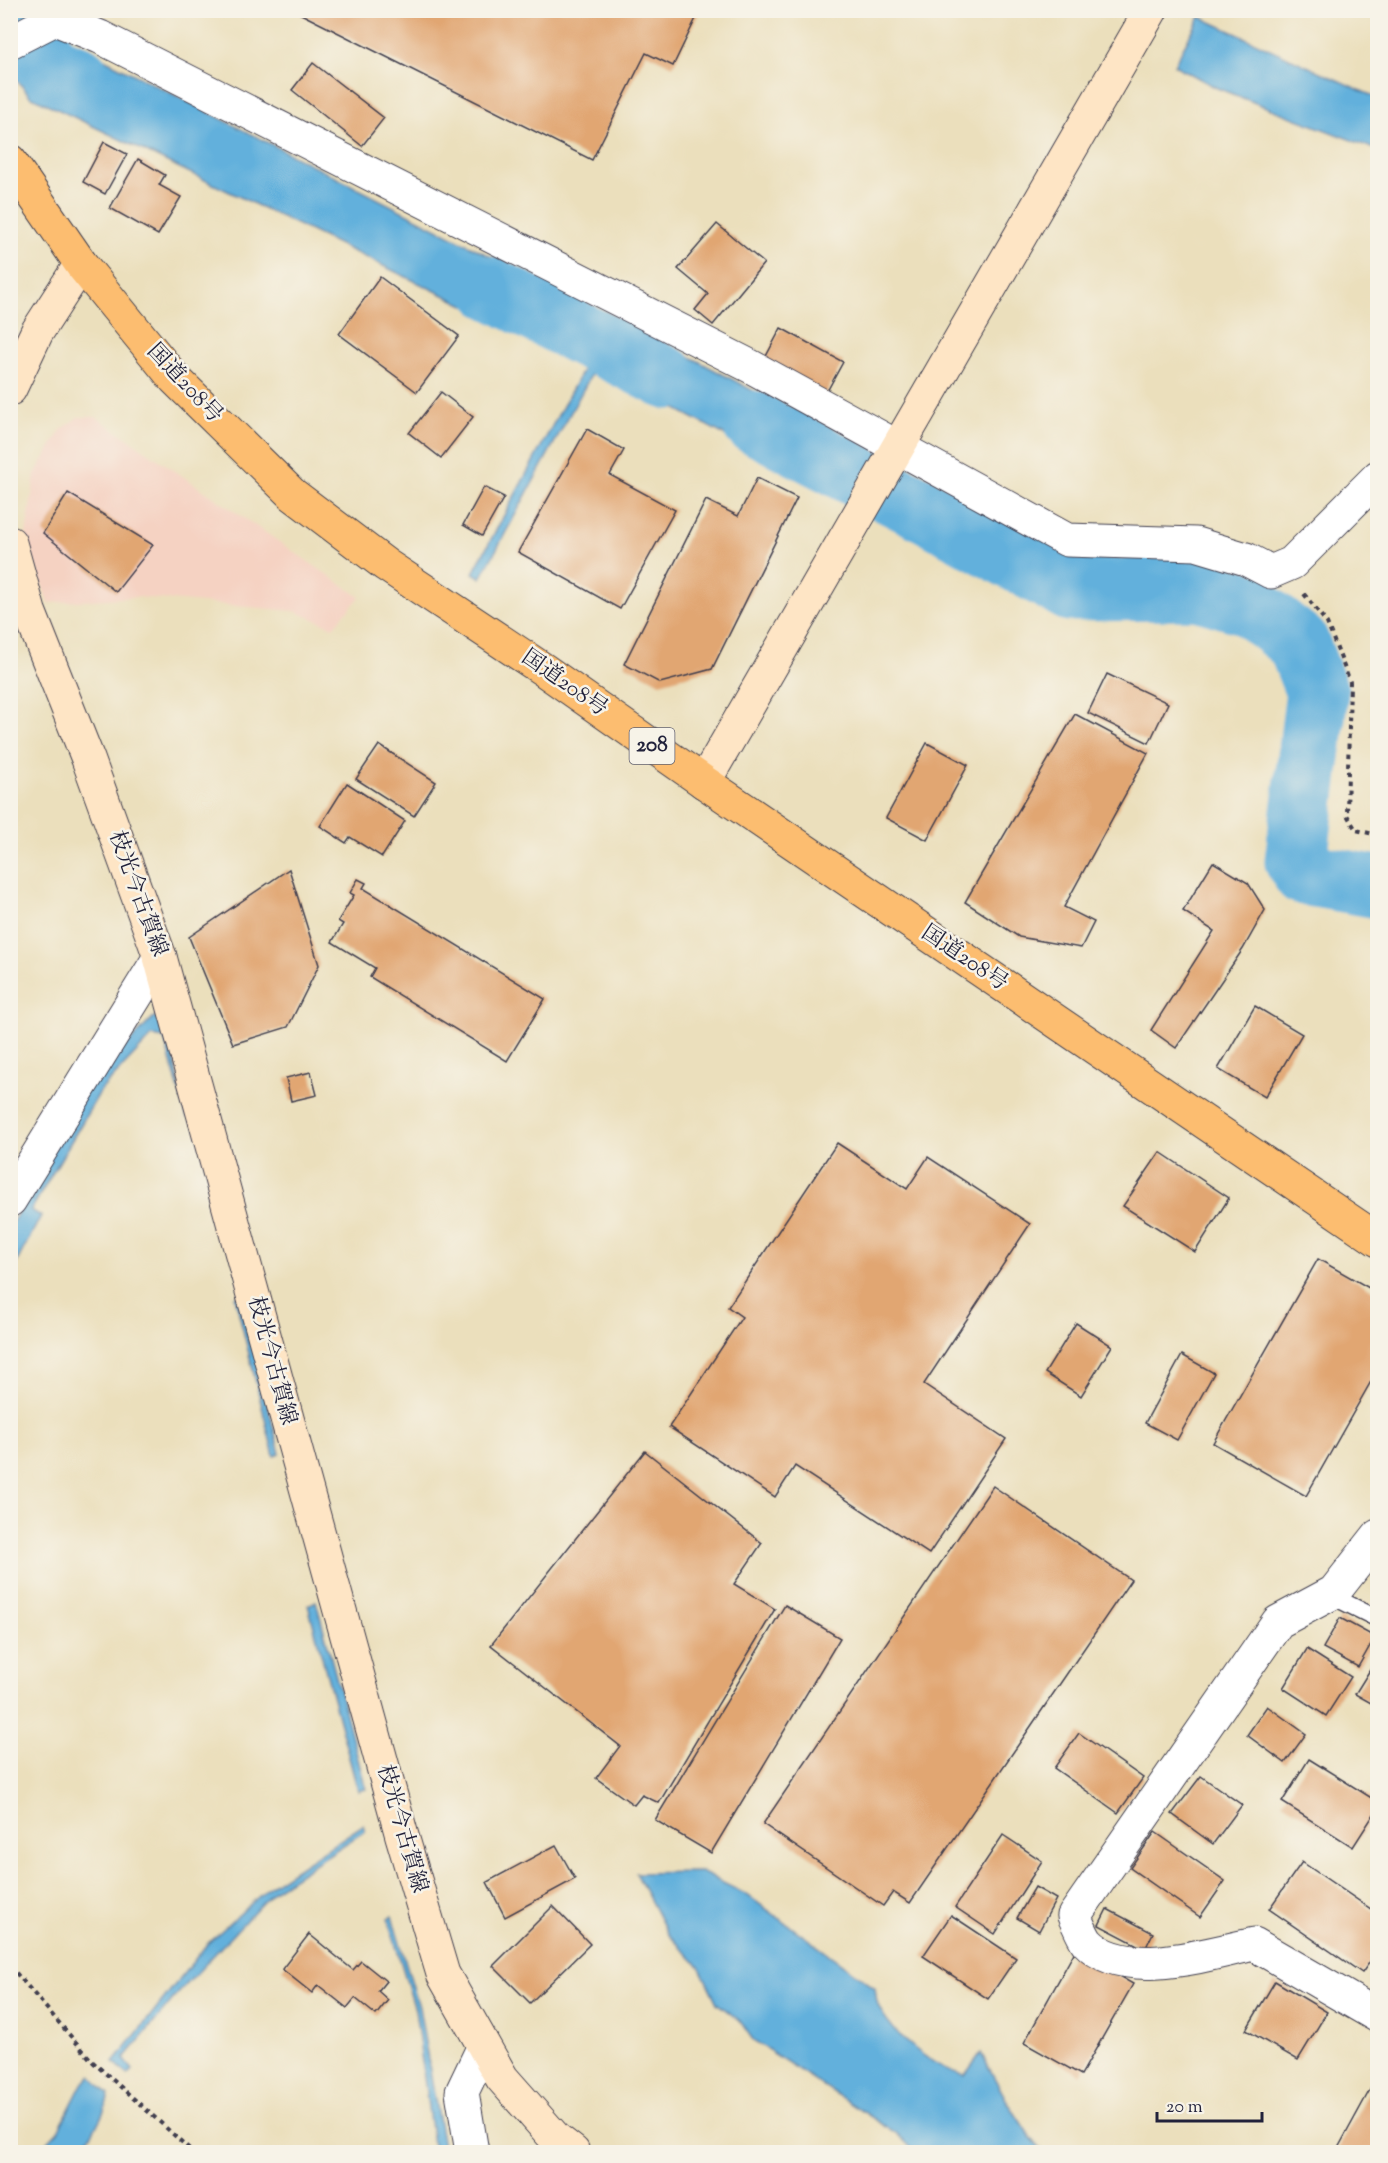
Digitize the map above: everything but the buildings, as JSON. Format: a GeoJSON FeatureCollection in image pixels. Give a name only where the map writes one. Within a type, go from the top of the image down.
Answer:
{"type":"FeatureCollection","features":[{"type":"Feature","properties":{"kind":"highway","name":"国道208号"},"geometry":{"type":"LineString","coordinates":[[10,161],[81,264],[175,379],[292,494],[386,565],[544,670],[704,782],[1377,1240]]}},
{"type":"Feature","properties":{"kind":"main road"},"geometry":{"type":"LineString","coordinates":[[704,782],[1150,10]]}},
{"type":"Feature","properties":{"kind":"main road"},"geometry":{"type":"LineString","coordinates":[[10,389],[38,332],[81,264]]}},
{"type":"Feature","properties":{"kind":"main road","name":"枝光今古賀線"},"geometry":{"type":"LineString","coordinates":[[10,543],[29,611],[88,759],[160,957],[402,1836],[443,1974],[502,2078],[555,2138],[573,2152]]}},
{"type":"Feature","properties":{"kind":"street"},"geometry":{"type":"LineString","coordinates":[[10,42],[55,19],[153,63],[750,366],[1067,540],[1196,544],[1246,559],[1271,572],[1292,563],[1377,477]]}},
{"type":"Feature","properties":{"kind":"street"},"geometry":{"type":"LineString","coordinates":[[10,1200],[160,957]]}},
{"type":"Feature","properties":{"kind":"street"},"geometry":{"type":"LineString","coordinates":[[1377,1536],[1330,1595],[1278,1622],[1074,1917],[1087,1942],[1117,1959],[1168,1963],[1254,1944],[1377,2016]]}},
{"type":"Feature","properties":{"kind":"street"},"geometry":{"type":"LineString","coordinates":[[472,2152],[462,2092],[483,2048]]}},
{"type":"Feature","properties":{"kind":"lane"},"geometry":{"type":"LineString","coordinates":[[1330,1595],[1377,1619]]}},
{"type":"Feature","properties":{"kind":"path"},"geometry":{"type":"LineString","coordinates":[[1271,572],[1304,594],[1327,623],[1350,682],[1347,815],[1356,830],[1377,835]]}},
{"type":"Feature","properties":{"kind":"path"},"geometry":{"type":"LineString","coordinates":[[10,1966],[93,2062],[193,2152]]}},
{"type":"Feature","properties":{"kind":"shaded area"},"geometry":{"type":"Polygon","coordinates":[[[78,417],[96,417],[360,597],[333,627],[294,611],[137,597],[48,603],[26,535],[35,474],[61,430],[78,417]]]}},
{"type":"Feature","properties":{"kind":"water"},"geometry":{"type":"Polygon","coordinates":[[[1200,17],[1377,98],[1377,150],[1217,88],[1174,65],[1200,17]]]}},
{"type":"Feature","properties":{"kind":"water"},"geometry":{"type":"Polygon","coordinates":[[[59,36],[582,303],[558,350],[30,96],[11,73],[10,61],[59,36]]]}},
{"type":"Feature","properties":{"kind":"water"},"geometry":{"type":"Polygon","coordinates":[[[605,311],[841,438],[816,484],[596,366],[481,578],[473,573],[585,365],[577,361],[605,311]]]}},
{"type":"Feature","properties":{"kind":"water"},"geometry":{"type":"Polygon","coordinates":[[[164,1014],[187,1118],[164,1038],[152,1036],[101,1090],[31,1210],[41,1216],[11,1273],[11,1225],[91,1082],[153,1018],[164,1014]]]}},
{"type":"Feature","properties":{"kind":"water"},"geometry":{"type":"Polygon","coordinates":[[[240,1294],[280,1454],[274,1456],[235,1297],[240,1294]]]}},
{"type":"Feature","properties":{"kind":"water"},"geometry":{"type":"Polygon","coordinates":[[[316,1601],[366,1789],[358,1791],[308,1605],[316,1601]]]}},
{"type":"Feature","properties":{"kind":"water"},"geometry":{"type":"Polygon","coordinates":[[[363,1825],[365,1831],[273,1891],[174,1998],[124,2059],[133,2070],[128,2075],[114,2062],[207,1944],[269,1887],[363,1825]]]}},
{"type":"Feature","properties":{"kind":"water"},"geometry":{"type":"Polygon","coordinates":[[[701,1872],[747,1895],[875,1988],[878,2005],[885,2017],[904,2039],[928,2058],[953,2072],[965,2075],[981,2053],[1007,2101],[1031,2138],[1044,2152],[916,2152],[896,2133],[753,2040],[740,2021],[717,2003],[699,1966],[668,1934],[636,1873],[701,1872]]]}},
{"type":"Feature","properties":{"kind":"water"},"geometry":{"type":"Polygon","coordinates":[[[392,1916],[419,2007],[444,2152],[434,2152],[415,2010],[388,1919],[392,1916]]]}},
{"type":"Feature","properties":{"kind":"water"},"geometry":{"type":"Polygon","coordinates":[[[91,2076],[109,2095],[101,2118],[88,2139],[78,2152],[38,2152],[58,2131],[82,2084],[91,2076]]]}},
{"type":"Feature","properties":{"kind":"waterway"},"geometry":{"type":"LineString","coordinates":[[24,10],[48,65],[79,77]]}},
{"type":"Feature","properties":{"kind":"waterway"},"geometry":{"type":"LineString","coordinates":[[491,288],[667,378]]}},
{"type":"Feature","properties":{"kind":"waterway"},"geometry":{"type":"LineString","coordinates":[[753,422],[924,510],[1070,590],[1197,589],[1248,604],[1298,643],[1317,692],[1296,861],[1304,874],[1378,887]]}}]}
